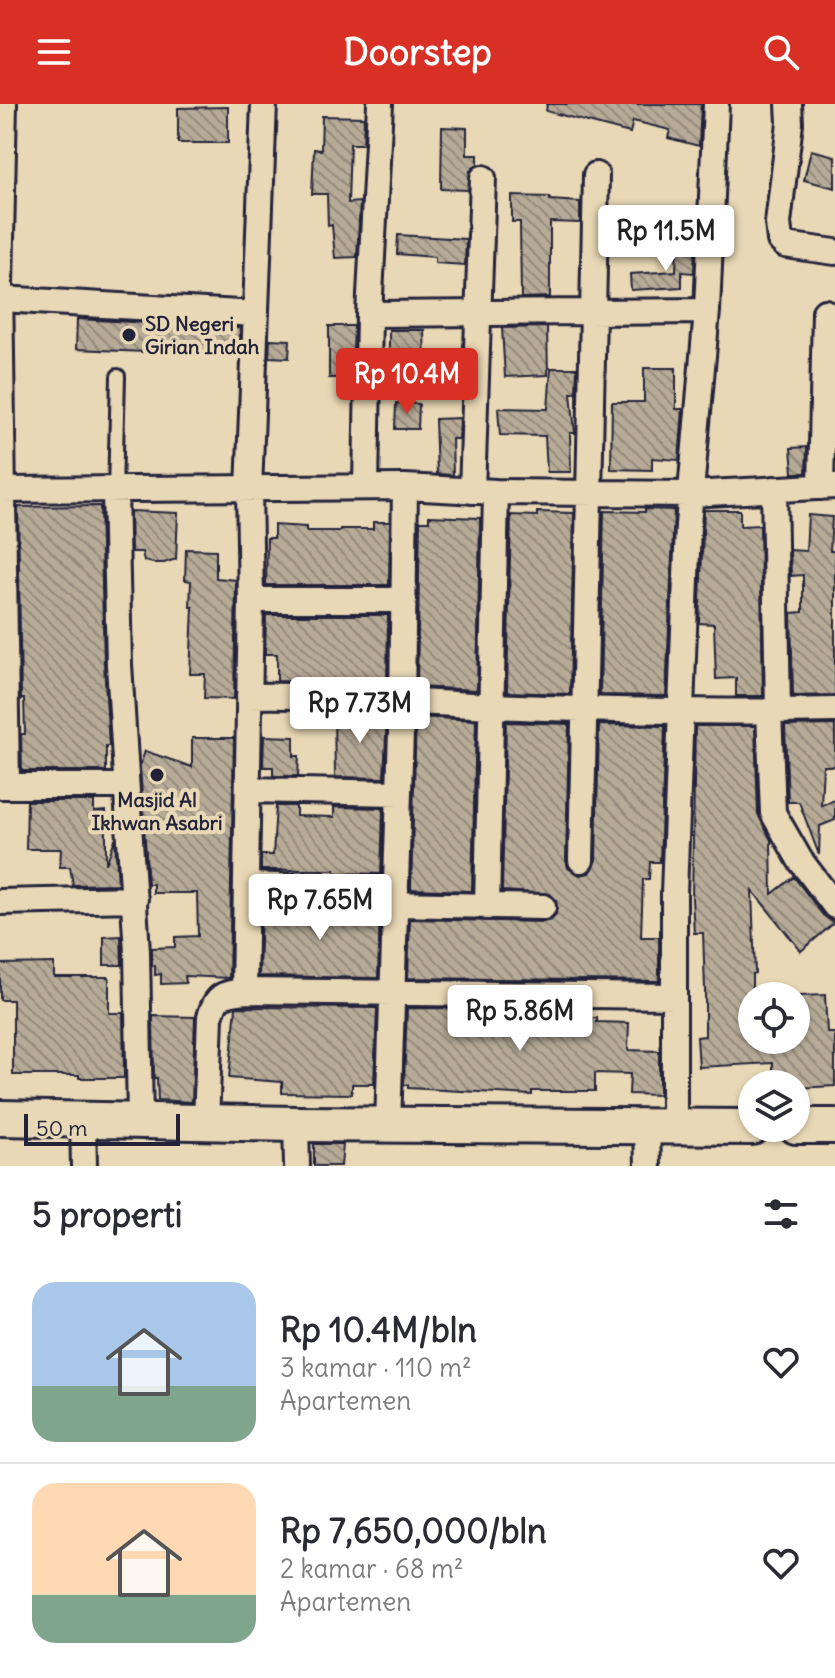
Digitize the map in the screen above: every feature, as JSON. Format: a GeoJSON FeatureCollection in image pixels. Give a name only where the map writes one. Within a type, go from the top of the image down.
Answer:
{"type":"FeatureCollection","features":[{"type":"Feature","properties":{"kind":"street"},"geometry":{"type":"LineString","coordinates":[[4,104],[0,283],[3,786],[126,786]]}},
{"type":"Feature","properties":{"kind":"street"},"geometry":{"type":"LineString","coordinates":[[244,991],[251,600],[249,490],[264,104]]}},
{"type":"Feature","properties":{"kind":"street"},"geometry":{"type":"LineString","coordinates":[[366,487],[369,314],[380,104]]}},
{"type":"Feature","properties":{"kind":"street"},"geometry":{"type":"LineString","coordinates":[[648,1166],[661,1127],[674,996],[674,878],[690,494],[707,311],[716,104]]}},
{"type":"Feature","properties":{"kind":"street"},"geometry":{"type":"LineString","coordinates":[[789,104],[790,132],[778,223],[780,240],[785,245],[835,252]]}},
{"type":"Feature","properties":{"kind":"street"},"geometry":{"type":"LineString","coordinates":[[581,860],[596,175]]}},
{"type":"Feature","properties":{"kind":"street"},"geometry":{"type":"LineString","coordinates":[[483,178],[479,313],[492,706],[487,907]]}},
{"type":"Feature","properties":{"kind":"street"},"geometry":{"type":"LineString","coordinates":[[1,299],[256,314]]}},
{"type":"Feature","properties":{"kind":"street"},"geometry":{"type":"LineString","coordinates":[[369,314],[707,311]]}},
{"type":"Feature","properties":{"kind":"street"},"geometry":{"type":"LineString","coordinates":[[2,490],[405,487],[588,494],[690,494],[828,486],[825,312]]}},
{"type":"Feature","properties":{"kind":"street"},"geometry":{"type":"LineString","coordinates":[[388,1124],[402,701],[405,487]]}},
{"type":"Feature","properties":{"kind":"street"},"geometry":{"type":"LineString","coordinates":[[774,489],[773,813],[800,860],[835,906]]}},
{"type":"Feature","properties":{"kind":"street"},"geometry":{"type":"LineString","coordinates":[[115,491],[118,634],[135,899],[140,1120]]}},
{"type":"Feature","properties":{"kind":"street"},"geometry":{"type":"LineString","coordinates":[[251,600],[404,600]]}},
{"type":"Feature","properties":{"kind":"street"},"geometry":{"type":"LineString","coordinates":[[249,696],[324,695],[583,709],[835,710]]}},
{"type":"Feature","properties":{"kind":"street"},"geometry":{"type":"LineString","coordinates":[[248,790],[399,793]]}},
{"type":"Feature","properties":{"kind":"street"},"geometry":{"type":"LineString","coordinates":[[246,885],[487,907],[543,907]]}},
{"type":"Feature","properties":{"kind":"street"},"geometry":{"type":"LineString","coordinates":[[0,902],[135,899]]}},
{"type":"Feature","properties":{"kind":"street"},"geometry":{"type":"LineString","coordinates":[[206,1123],[210,1017],[214,1002],[225,993],[674,996]]}},
{"type":"Feature","properties":{"kind":"street"},"geometry":{"type":"LineString","coordinates":[[0,1118],[206,1123],[738,1127]]}},
{"type":"Feature","properties":{"kind":"street"},"geometry":{"type":"LineString","coordinates":[[83,1119],[84,1166]]}},
{"type":"Feature","properties":{"kind":"street"},"geometry":{"type":"LineString","coordinates":[[296,1124],[297,1166]]}},
{"type":"Feature","properties":{"kind":"street"},"geometry":{"type":"LineString","coordinates":[[810,1126],[835,1126]]}},
{"type":"Feature","properties":{"kind":"lane"},"geometry":{"type":"LineString","coordinates":[[115,491],[118,376]]}},
{"type":"Feature","properties":{"kind":"building"},"geometry":{"type":"Polygon","coordinates":[[[547,104],[701,104],[699,146],[668,138],[670,130],[633,121],[630,133],[546,111],[547,104]]]}},
{"type":"Feature","properties":{"kind":"building"},"geometry":{"type":"Polygon","coordinates":[[[228,107],[228,143],[178,143],[178,108],[228,107]]]}},
{"type":"Feature","properties":{"kind":"building"},"geometry":{"type":"Polygon","coordinates":[[[322,116],[364,117],[363,144],[350,144],[348,203],[360,202],[357,257],[335,258],[332,225],[328,226],[327,194],[312,194],[314,149],[321,150],[322,116]]]}},
{"type":"Feature","properties":{"kind":"building"},"geometry":{"type":"Polygon","coordinates":[[[442,127],[467,128],[467,155],[478,155],[478,164],[470,171],[468,190],[441,189],[442,127]]]}},
{"type":"Feature","properties":{"kind":"building"},"geometry":{"type":"Polygon","coordinates":[[[811,150],[835,156],[835,188],[804,180],[811,150]]]}},
{"type":"Feature","properties":{"kind":"building"},"geometry":{"type":"Polygon","coordinates":[[[512,196],[580,202],[580,223],[550,222],[550,297],[521,298],[520,222],[512,222],[512,196]]]}},
{"type":"Feature","properties":{"kind":"building"},"geometry":{"type":"Polygon","coordinates":[[[398,235],[466,239],[465,265],[435,263],[435,257],[397,254],[398,235]]]}},
{"type":"Feature","properties":{"kind":"building"},"geometry":{"type":"Polygon","coordinates":[[[677,247],[695,248],[694,273],[682,272],[682,287],[631,290],[630,274],[676,271],[677,247]]]}},
{"type":"Feature","properties":{"kind":"building","name":"SD Negeri Girian Indah"},"geometry":{"type":"Polygon","coordinates":[[[77,319],[240,328],[239,356],[76,349],[77,319]]]}},
{"type":"Feature","properties":{"kind":"building"},"geometry":{"type":"Polygon","coordinates":[[[329,326],[354,326],[352,378],[329,378],[329,326]]]}},
{"type":"Feature","properties":{"kind":"building"},"geometry":{"type":"Polygon","coordinates":[[[547,327],[548,375],[505,377],[502,328],[547,327]]]}},
{"type":"Feature","properties":{"kind":"building"},"geometry":{"type":"Polygon","coordinates":[[[389,330],[424,330],[425,363],[389,364],[389,330]]]}},
{"type":"Feature","properties":{"kind":"building"},"geometry":{"type":"Polygon","coordinates":[[[270,339],[290,340],[289,358],[269,357],[270,339]]]}},
{"type":"Feature","properties":{"kind":"building"},"geometry":{"type":"Polygon","coordinates":[[[551,368],[577,368],[576,393],[571,393],[575,433],[570,433],[571,472],[547,472],[545,436],[500,435],[498,408],[548,409],[551,368]]]}},
{"type":"Feature","properties":{"kind":"building"},"geometry":{"type":"Polygon","coordinates":[[[644,368],[676,368],[676,409],[683,409],[679,460],[652,458],[652,470],[611,469],[612,402],[644,402],[644,368]]]}},
{"type":"Feature","properties":{"kind":"building"},"geometry":{"type":"Polygon","coordinates":[[[396,403],[419,404],[418,429],[395,429],[396,403]]]}},
{"type":"Feature","properties":{"kind":"building"},"geometry":{"type":"Polygon","coordinates":[[[460,418],[459,439],[452,439],[453,475],[437,474],[435,419],[460,418]]]}},
{"type":"Feature","properties":{"kind":"building"},"geometry":{"type":"Polygon","coordinates":[[[807,447],[806,473],[793,473],[791,448],[807,447]]]}},
{"type":"Feature","properties":{"kind":"building"},"geometry":{"type":"Polygon","coordinates":[[[100,506],[109,746],[106,746],[106,771],[22,771],[21,734],[25,734],[24,699],[21,699],[18,507],[100,506]]]}},
{"type":"Feature","properties":{"kind":"building"},"geometry":{"type":"Polygon","coordinates":[[[645,509],[674,510],[666,696],[600,695],[604,511],[645,512],[645,509]]]}},
{"type":"Feature","properties":{"kind":"building"},"geometry":{"type":"Polygon","coordinates":[[[704,510],[740,510],[740,526],[760,525],[763,696],[736,696],[736,678],[716,679],[714,624],[699,623],[704,510]]]}},
{"type":"Feature","properties":{"kind":"building"},"geometry":{"type":"Polygon","coordinates":[[[130,511],[178,513],[176,559],[153,563],[144,561],[142,552],[131,552],[130,511]]]}},
{"type":"Feature","properties":{"kind":"building"},"geometry":{"type":"Polygon","coordinates":[[[537,512],[574,513],[570,694],[507,692],[511,515],[537,516],[537,512]]]}},
{"type":"Feature","properties":{"kind":"building"},"geometry":{"type":"Polygon","coordinates":[[[808,515],[832,517],[830,551],[835,551],[835,695],[793,696],[791,613],[803,612],[803,575],[791,576],[790,550],[806,551],[808,515]]]}},
{"type":"Feature","properties":{"kind":"building"},"geometry":{"type":"Polygon","coordinates":[[[429,516],[480,518],[477,690],[417,687],[420,521],[429,521],[429,516]]]}},
{"type":"Feature","properties":{"kind":"building"},"geometry":{"type":"Polygon","coordinates":[[[373,522],[390,522],[389,585],[266,585],[267,538],[274,538],[274,525],[306,527],[306,531],[340,531],[373,529],[373,522]]]}},
{"type":"Feature","properties":{"kind":"building"},"geometry":{"type":"Polygon","coordinates":[[[186,549],[216,550],[216,578],[236,580],[234,699],[204,698],[205,674],[190,674],[193,607],[190,607],[191,581],[185,580],[186,549]]]}},
{"type":"Feature","properties":{"kind":"building"},"geometry":{"type":"Polygon","coordinates":[[[266,615],[388,615],[387,685],[277,681],[277,654],[265,654],[266,615]]]}},
{"type":"Feature","properties":{"kind":"building"},"geometry":{"type":"Polygon","coordinates":[[[334,712],[387,715],[384,778],[335,777],[334,712]]]}},
{"type":"Feature","properties":{"kind":"building"},"geometry":{"type":"Polygon","coordinates":[[[416,717],[476,720],[472,891],[411,889],[416,717]]]}},
{"type":"Feature","properties":{"kind":"building"},"geometry":{"type":"Polygon","coordinates":[[[506,722],[569,724],[566,860],[568,868],[580,875],[589,873],[596,860],[599,725],[665,726],[660,862],[650,862],[649,879],[643,879],[641,937],[659,937],[659,981],[408,978],[410,919],[543,922],[551,920],[556,914],[556,900],[550,894],[502,891],[506,722]]]}},
{"type":"Feature","properties":{"kind":"building"},"geometry":{"type":"Polygon","coordinates":[[[835,725],[835,766],[823,766],[821,805],[835,800],[835,820],[820,826],[819,855],[799,802],[788,802],[785,726],[835,725]]]}},
{"type":"Feature","properties":{"kind":"building"},"geometry":{"type":"Polygon","coordinates":[[[695,726],[755,726],[758,814],[771,840],[772,894],[794,877],[823,915],[834,923],[801,951],[752,890],[755,973],[752,974],[752,982],[738,982],[738,1054],[810,1054],[810,996],[825,995],[827,1033],[835,1033],[835,1086],[810,1087],[810,1070],[773,1070],[773,1063],[699,1067],[697,1037],[705,1036],[703,933],[694,933],[695,726]]]}},
{"type":"Feature","properties":{"kind":"building"},"geometry":{"type":"Polygon","coordinates":[[[264,736],[294,737],[294,756],[299,756],[298,776],[273,776],[273,767],[263,767],[264,736]]]}},
{"type":"Feature","properties":{"kind":"building"},"geometry":{"type":"Polygon","coordinates":[[[192,738],[234,738],[229,978],[185,976],[186,983],[161,984],[161,974],[155,975],[155,966],[152,966],[152,948],[175,947],[175,937],[198,936],[197,893],[153,893],[153,884],[148,884],[140,766],[145,751],[192,767],[192,738]]]}},
{"type":"Feature","properties":{"kind":"building"},"geometry":{"type":"Polygon","coordinates":[[[27,801],[94,801],[94,812],[106,811],[106,864],[115,839],[118,884],[73,885],[70,867],[60,867],[61,849],[26,849],[27,801]]]}},
{"type":"Feature","properties":{"kind":"building"},"geometry":{"type":"Polygon","coordinates":[[[276,806],[296,806],[296,816],[334,817],[334,807],[383,808],[381,874],[335,873],[335,870],[261,870],[261,855],[273,855],[276,806]]]}},
{"type":"Feature","properties":{"kind":"building"},"geometry":{"type":"Polygon","coordinates":[[[364,904],[380,905],[378,978],[259,976],[261,905],[363,908],[364,904]]]}},
{"type":"Feature","properties":{"kind":"building"},"geometry":{"type":"Polygon","coordinates":[[[121,936],[122,965],[104,965],[104,937],[121,936]]]}},
{"type":"Feature","properties":{"kind":"building"},"geometry":{"type":"Polygon","coordinates":[[[54,963],[54,977],[109,977],[109,1013],[123,1013],[124,1078],[13,1075],[13,1000],[0,1000],[0,964],[54,963]]]}},
{"type":"Feature","properties":{"kind":"building"},"geometry":{"type":"Polygon","coordinates":[[[236,1007],[377,1008],[374,1084],[352,1084],[352,1094],[282,1093],[282,1082],[229,1078],[236,1007]]]}},
{"type":"Feature","properties":{"kind":"building"},"geometry":{"type":"Polygon","coordinates":[[[407,1008],[532,1009],[532,1017],[597,1018],[597,1022],[629,1023],[628,1050],[659,1051],[659,1095],[629,1094],[630,1074],[595,1073],[595,1091],[532,1091],[532,1095],[408,1088],[404,1085],[407,1008]]]}},
{"type":"Feature","properties":{"kind":"building"},"geometry":{"type":"Polygon","coordinates":[[[153,1016],[195,1017],[192,1102],[158,1100],[157,1078],[154,1078],[153,1016]]]}},
{"type":"Feature","properties":{"kind":"building"},"geometry":{"type":"Polygon","coordinates":[[[314,1144],[343,1144],[341,1166],[314,1166],[314,1144]]]}},
{"type":"Feature","properties":{"kind":"place","name":"SD Negeri Girian Indah"},"geometry":{"type":"Point","coordinates":[129,335]}},
{"type":"Feature","properties":{"kind":"place","name":"Masjid Al Ikhwan Asabri"},"geometry":{"type":"Point","coordinates":[157,775]}}]}
